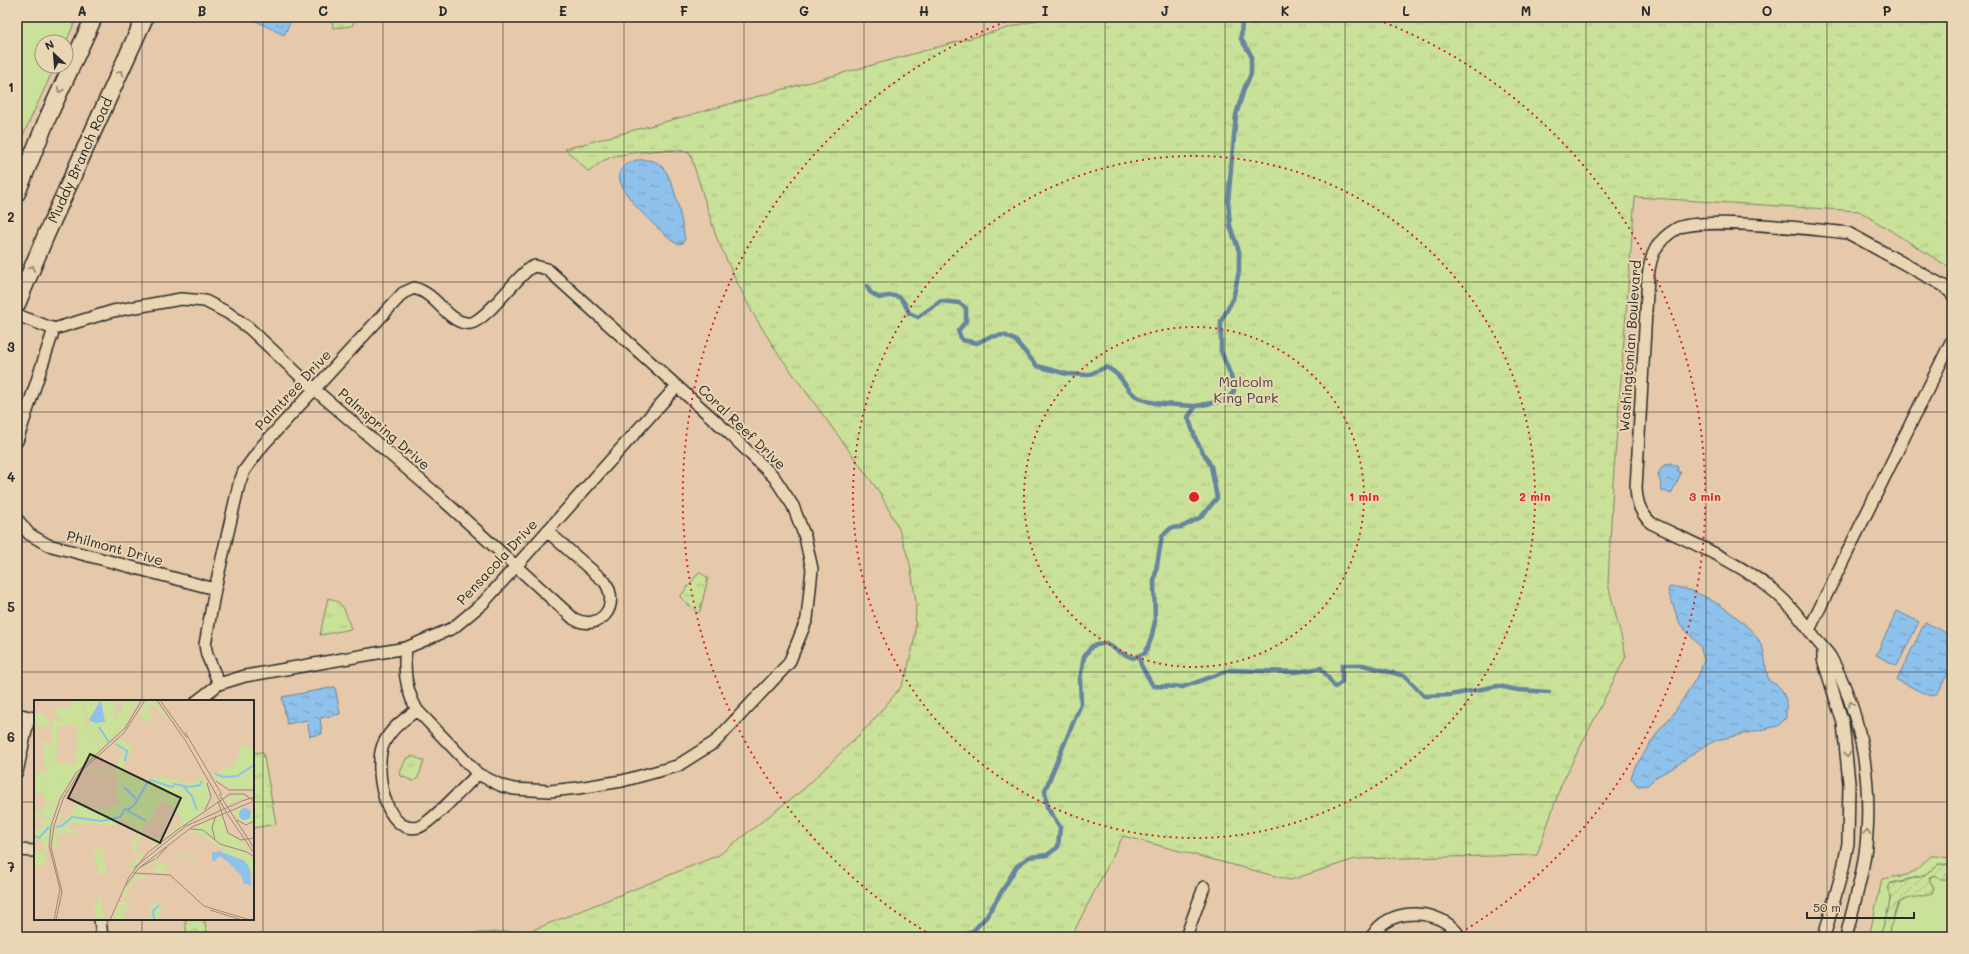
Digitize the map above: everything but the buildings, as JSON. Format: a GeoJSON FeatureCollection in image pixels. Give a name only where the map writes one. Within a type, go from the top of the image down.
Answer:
{"type":"FeatureCollection","features":[{"type":"Feature","properties":{"kind":"main road"},"geometry":{"type":"LineString","coordinates":[[17,193],[48,117],[94,17]]}},
{"type":"Feature","properties":{"kind":"main road","name":"Muddy Branch Road"},"geometry":{"type":"LineString","coordinates":[[17,304],[145,17]]}},
{"type":"Feature","properties":{"kind":"street","name":"Washingtonian Boulevard"},"geometry":{"type":"LineString","coordinates":[[1846,937],[1862,870],[1866,844],[1868,798],[1856,719],[1844,684],[1830,656],[1810,630],[1775,592],[1755,578],[1651,522],[1640,509],[1636,488],[1650,257],[1660,242],[1667,235],[1677,228],[1690,224],[1745,225],[1840,232],[1848,233],[1870,245],[1944,286],[1952,294]]}},
{"type":"Feature","properties":{"kind":"street","name":"Coral Reef Drive"},"geometry":{"type":"LineString","coordinates":[[406,648],[404,665],[411,701],[417,710],[478,774],[502,786],[514,789],[550,791],[622,781],[677,766],[715,742],[789,663],[807,619],[812,570],[805,537],[793,506],[774,477],[677,386],[547,269],[535,266]]}},
{"type":"Feature","properties":{"kind":"street","name":"Palmtree Drive"},"geometry":{"type":"LineString","coordinates":[[219,684],[207,655],[205,645],[215,589],[244,471],[263,445],[403,293],[414,288],[425,292],[452,317],[464,323],[470,323],[482,317],[526,271],[535,266]]}},
{"type":"Feature","properties":{"kind":"street","name":"Palmspring Drive"},"geometry":{"type":"LineString","coordinates":[[54,329],[113,311],[181,299],[205,301],[228,313],[248,328],[314,389],[441,498],[574,619],[588,623],[595,621],[609,610],[612,596],[605,582],[547,532]]}},
{"type":"Feature","properties":{"kind":"street"},"geometry":{"type":"LineString","coordinates":[[17,315],[54,329],[17,440]]}},
{"type":"Feature","properties":{"kind":"street"},"geometry":{"type":"LineString","coordinates":[[1810,630],[1952,340]]}},
{"type":"Feature","properties":{"kind":"street","name":"Pensacola Drive"},"geometry":{"type":"LineString","coordinates":[[199,700],[219,684],[245,676],[406,648],[453,628],[483,603],[677,386]]}},
{"type":"Feature","properties":{"kind":"street","name":"Philmont Drive"},"geometry":{"type":"LineString","coordinates":[[17,519],[29,534],[48,545],[215,589]]}},
{"type":"Feature","properties":{"kind":"street","name":"Washingtonian Boulevard"},"geometry":{"type":"LineString","coordinates":[[1824,650],[1824,659],[1843,724],[1849,784],[1848,843],[1843,868],[1824,937]]}},
{"type":"Feature","properties":{"kind":"street"},"geometry":{"type":"LineString","coordinates":[[417,710],[398,724],[390,733],[380,757],[379,770],[384,798],[396,818],[407,827],[413,828],[425,824],[478,774]]}},
{"type":"Feature","properties":{"kind":"street"},"geometry":{"type":"LineString","coordinates":[[17,714],[32,718],[17,772]]}},
{"type":"Feature","properties":{"kind":"street"},"geometry":{"type":"LineString","coordinates":[[17,850],[34,851]]}},
{"type":"Feature","properties":{"kind":"street"},"geometry":{"type":"LineString","coordinates":[[1186,937],[1204,887]]}},
{"type":"Feature","properties":{"kind":"street"},"geometry":{"type":"LineString","coordinates":[[1371,937],[1380,926],[1396,918],[1416,914],[1432,916],[1446,923],[1460,937]]}},
{"type":"Feature","properties":{"kind":"street"},"geometry":{"type":"LineString","coordinates":[[100,920],[102,937]]}},
{"type":"Feature","properties":{"kind":"green space"},"geometry":{"type":"Polygon","coordinates":[[[17,17],[77,17],[70,34],[34,34],[34,74],[51,74],[17,148],[17,17]]]}},
{"type":"Feature","properties":{"kind":"green space"},"geometry":{"type":"Polygon","coordinates":[[[332,17],[356,17],[352,26],[333,28],[332,17]]]}},
{"type":"Feature","properties":{"kind":"green space","name":"Malcolm King Park"},"geometry":{"type":"Polygon","coordinates":[[[1048,17],[1952,17],[1952,269],[1859,211],[1635,197],[1613,482],[1608,584],[1626,656],[1561,785],[1537,855],[1355,859],[1290,880],[1123,836],[1071,937],[443,937],[462,934],[533,930],[719,855],[805,788],[870,724],[901,687],[907,672],[915,637],[916,602],[910,564],[899,529],[880,493],[777,352],[752,312],[716,236],[690,153],[684,151],[664,150],[625,154],[606,159],[589,172],[565,149],[1048,17]]]}},
{"type":"Feature","properties":{"kind":"green space"},"geometry":{"type":"Polygon","coordinates":[[[699,572],[708,578],[700,611],[698,613],[680,597],[699,572]]]}},
{"type":"Feature","properties":{"kind":"green space"},"geometry":{"type":"Polygon","coordinates":[[[328,598],[342,605],[351,629],[320,635],[328,598]]]}},
{"type":"Feature","properties":{"kind":"green space"},"geometry":{"type":"Polygon","coordinates":[[[263,752],[276,824],[254,828],[254,753],[263,752]]]}},
{"type":"Feature","properties":{"kind":"green space"},"geometry":{"type":"Polygon","coordinates":[[[412,756],[424,761],[418,778],[413,781],[401,776],[400,773],[406,759],[412,756]]]}},
{"type":"Feature","properties":{"kind":"green space"},"geometry":{"type":"Polygon","coordinates":[[[1931,856],[1952,859],[1952,865],[1939,864],[1923,876],[1891,883],[1888,889],[1890,899],[1889,908],[1881,933],[1879,937],[1869,937],[1882,879],[1907,875],[1916,870],[1931,856]]]}},
{"type":"Feature","properties":{"kind":"green space"},"geometry":{"type":"Polygon","coordinates":[[[1939,864],[1952,865],[1952,879],[1940,879],[1936,875],[1929,877],[1934,889],[1928,895],[1907,899],[1898,904],[1895,909],[1893,922],[1887,937],[1879,937],[1889,905],[1890,884],[1923,876],[1939,864]]]}},
{"type":"Feature","properties":{"kind":"green space"},"geometry":{"type":"Polygon","coordinates":[[[1934,875],[1952,879],[1952,937],[1887,937],[1898,905],[1906,898],[1932,893],[1934,889],[1929,879],[1934,875]]]}},
{"type":"Feature","properties":{"kind":"green space"},"geometry":{"type":"Polygon","coordinates":[[[185,920],[204,920],[208,937],[187,937],[185,920]]]}},
{"type":"Feature","properties":{"kind":"water"},"geometry":{"type":"Polygon","coordinates":[[[250,17],[293,17],[284,35],[250,18],[250,17]]]}},
{"type":"Feature","properties":{"kind":"water"},"geometry":{"type":"Polygon","coordinates":[[[636,160],[654,161],[665,170],[673,188],[679,210],[685,239],[683,243],[678,244],[672,241],[647,218],[628,196],[622,186],[619,176],[622,168],[626,164],[636,160]]]}},
{"type":"Feature","properties":{"kind":"water"},"geometry":{"type":"Polygon","coordinates":[[[1671,463],[1678,467],[1677,470],[1681,473],[1671,494],[1660,489],[1661,484],[1658,474],[1663,466],[1671,463]]]}},
{"type":"Feature","properties":{"kind":"water"},"geometry":{"type":"Polygon","coordinates":[[[1670,587],[1681,588],[1707,598],[1733,614],[1754,633],[1762,646],[1769,681],[1777,685],[1782,690],[1786,700],[1786,718],[1778,726],[1717,740],[1701,748],[1673,768],[1656,777],[1648,785],[1638,786],[1631,778],[1635,767],[1660,729],[1674,713],[1700,672],[1704,660],[1700,646],[1680,624],[1669,594],[1668,589],[1670,587]]]}},
{"type":"Feature","properties":{"kind":"water"},"geometry":{"type":"Polygon","coordinates":[[[1897,611],[1919,622],[1897,666],[1876,655],[1897,611]]]}},
{"type":"Feature","properties":{"kind":"water"},"geometry":{"type":"Polygon","coordinates":[[[1925,622],[1952,636],[1952,665],[1938,693],[1930,696],[1897,680],[1925,622]]]}},
{"type":"Feature","properties":{"kind":"water"},"geometry":{"type":"Polygon","coordinates":[[[335,687],[340,714],[320,718],[322,734],[310,736],[307,720],[287,724],[282,697],[335,687]]]}},
{"type":"Feature","properties":{"kind":"waterway"},"geometry":{"type":"LineString","coordinates":[[961,937],[973,931],[987,916],[1017,866],[1029,857],[1047,855],[1058,847],[1060,827],[1047,807],[1045,790],[1081,704],[1080,679],[1084,657],[1092,646],[1106,643],[1119,652],[1133,658],[1145,653],[1151,639],[1155,621],[1154,582],[1162,536],[1171,528],[1182,527],[1201,517],[1217,498],[1211,466],[1196,440],[1188,417],[1196,406],[1227,400],[1234,391],[1231,376],[1221,351],[1221,321],[1233,299],[1239,271],[1239,251],[1230,226],[1228,201],[1236,115],[1244,89],[1251,74],[1251,55],[1241,39],[1242,17]]}},
{"type":"Feature","properties":{"kind":"waterway"},"geometry":{"type":"LineString","coordinates":[[867,286],[870,292],[879,298],[891,296],[898,297],[904,302],[909,313],[918,317],[941,301],[959,303],[966,308],[966,321],[958,331],[962,340],[977,343],[989,337],[1004,335],[1015,340],[1037,366],[1067,374],[1088,375],[1106,367],[1117,375],[1130,391],[1144,400],[1161,404],[1196,406]]}},
{"type":"Feature","properties":{"kind":"waterway"},"geometry":{"type":"LineString","coordinates":[[1139,656],[1141,665],[1153,686],[1183,687],[1230,670],[1296,672],[1321,668],[1335,687],[1342,682],[1342,665],[1363,665],[1405,676],[1424,696],[1450,695],[1498,686],[1518,690],[1549,692]]}}]}
